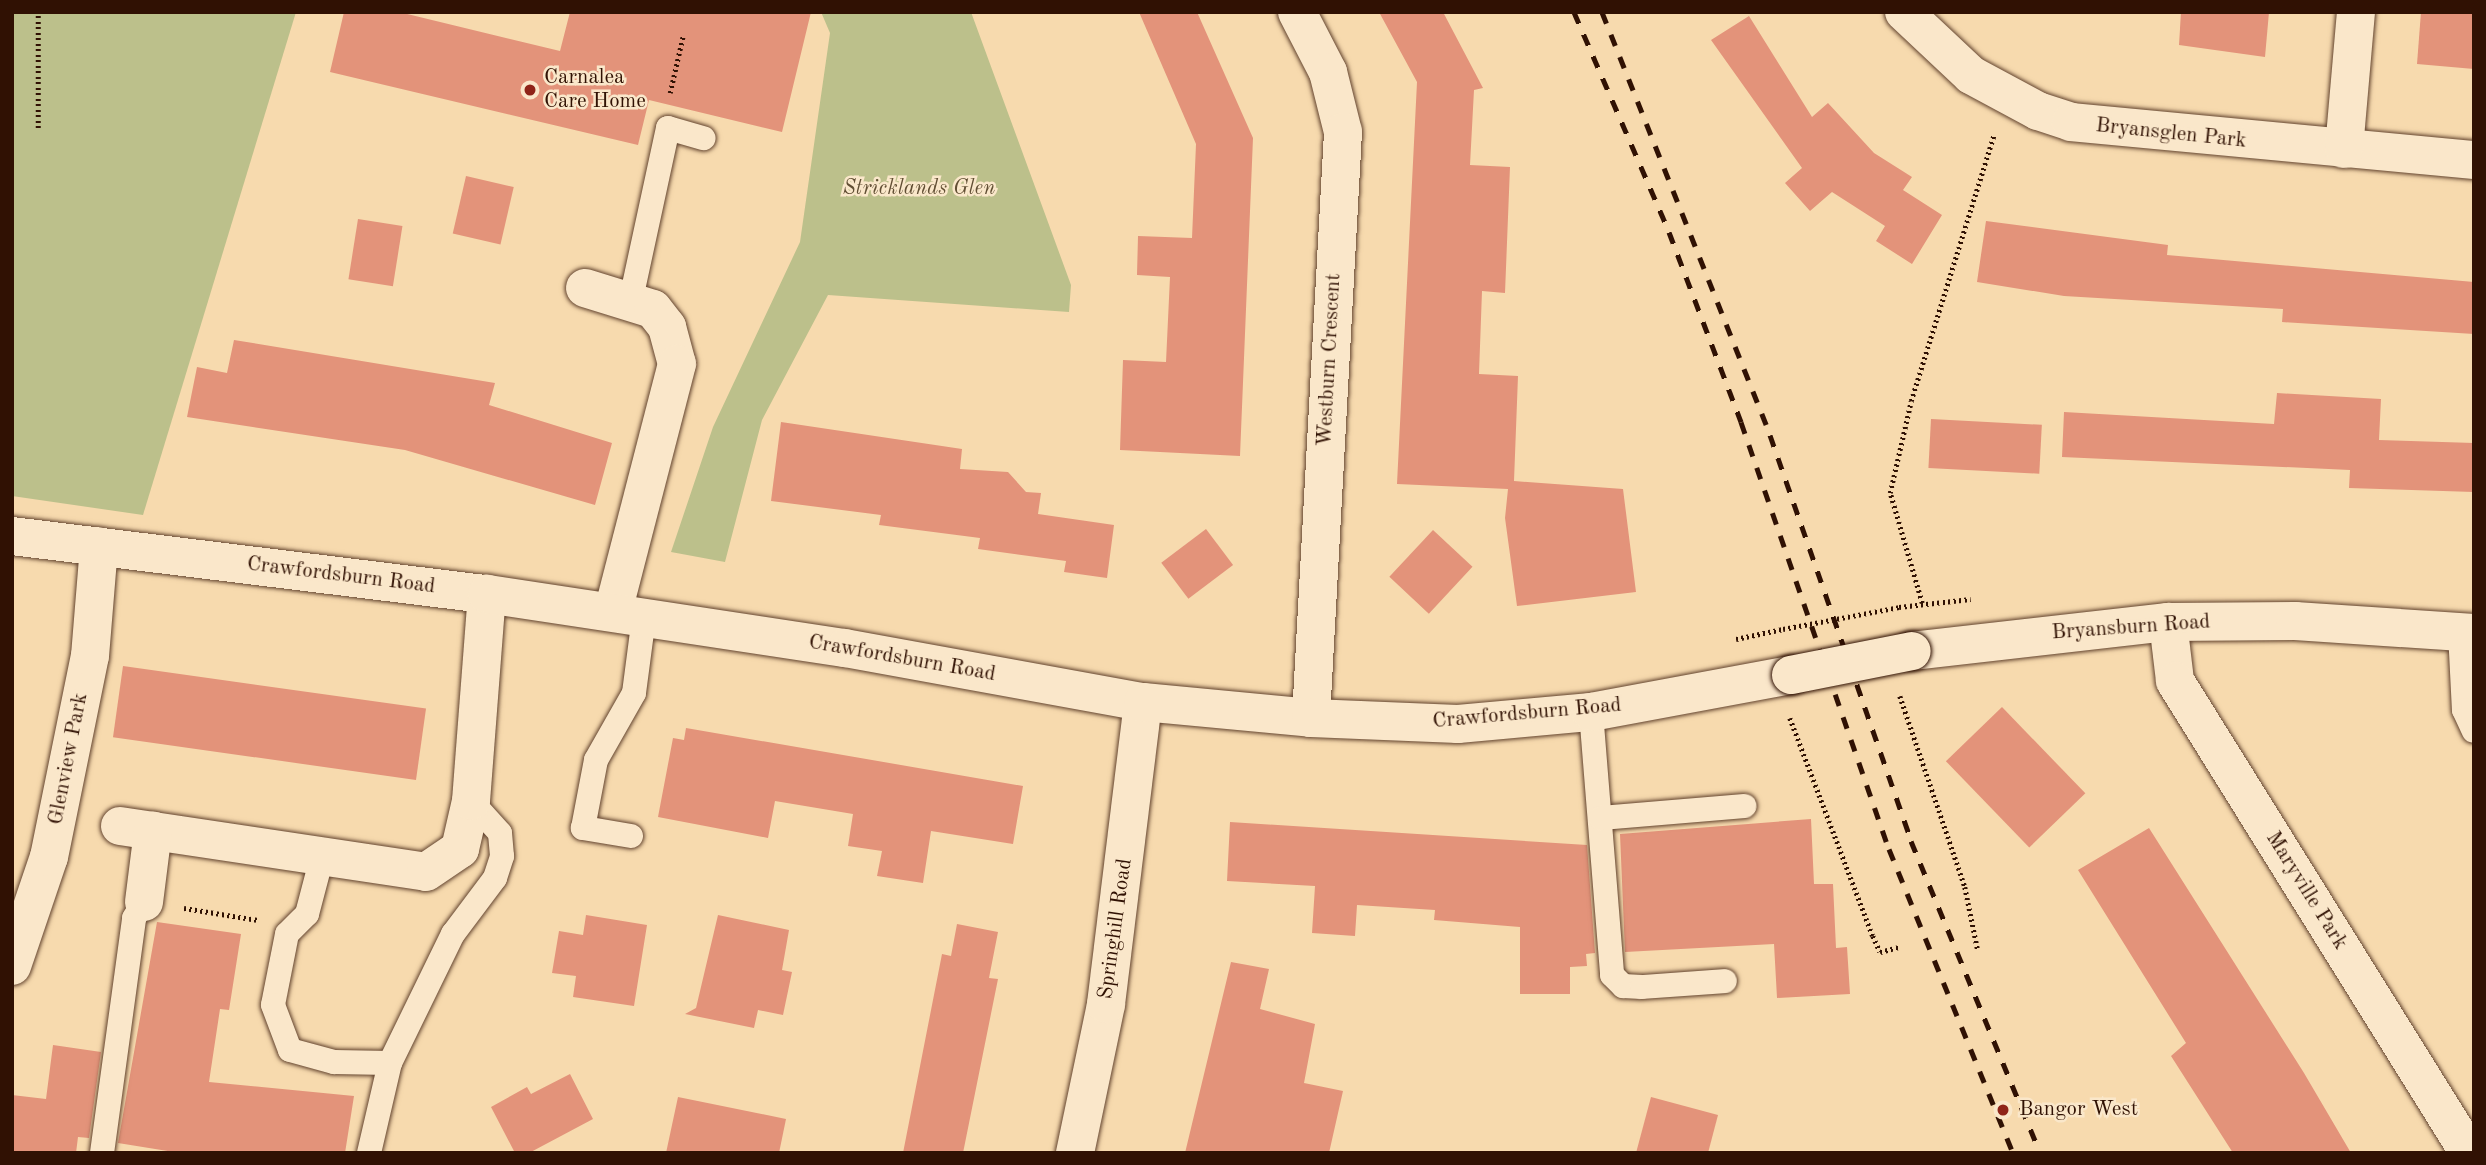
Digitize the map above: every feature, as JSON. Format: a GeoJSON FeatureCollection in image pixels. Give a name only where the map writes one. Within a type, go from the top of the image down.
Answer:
{"type":"FeatureCollection","features":[{"type":"Feature","properties":{"kind":"street","name":"Westburn Crescent"},"geometry":{"type":"LineString","coordinates":[[1297,12],[1328,72],[1343,132],[1311,718]]}},
{"type":"Feature","properties":{"kind":"street","name":"Bryansglen Park"},"geometry":{"type":"LineString","coordinates":[[1904,12],[1939,50],[2005,96],[2038,111],[2106,130],[2474,160]]}},
{"type":"Feature","properties":{"kind":"street"},"geometry":{"type":"LineString","coordinates":[[2344,149],[2356,12]]}},
{"type":"Feature","properties":{"kind":"street"},"geometry":{"type":"LineString","coordinates":[[585,288],[631,299],[653,309],[667,327],[677,364],[628,615]]}},
{"type":"Feature","properties":{"kind":"street","name":"Crawfordsburn Road"},"geometry":{"type":"LineString","coordinates":[[12,536],[487,594],[628,615],[1143,702],[1311,718],[1458,724],[1591,712],[1791,676]]}},
{"type":"Feature","properties":{"kind":"street","name":"Glenview Park"},"geometry":{"type":"LineString","coordinates":[[12,966],[49,857],[90,656],[99,546]]}},
{"type":"Feature","properties":{"kind":"street"},"geometry":{"type":"LineString","coordinates":[[144,902],[136,829],[426,872],[460,849],[471,801],[487,594]]}},
{"type":"Feature","properties":{"kind":"street","name":"Bryansburn Road"},"geometry":{"type":"LineString","coordinates":[[1791,676],[1912,651],[2168,622],[2295,621],[2467,633]]}},
{"type":"Feature","properties":{"kind":"street","name":"Maryville Park"},"geometry":{"type":"LineString","coordinates":[[2168,622],[2175,681],[2469,1153]]}},
{"type":"Feature","properties":{"kind":"street","name":"Springhill Road"},"geometry":{"type":"LineString","coordinates":[[1074,1153],[1108,991],[1143,702]]}},
{"type":"Feature","properties":{"kind":"lane"},"geometry":{"type":"LineString","coordinates":[[631,299],[668,128],[704,138]]}},
{"type":"Feature","properties":{"kind":"lane"},"geometry":{"type":"LineString","coordinates":[[628,615],[634,693],[596,760],[583,828],[631,836]]}},
{"type":"Feature","properties":{"kind":"lane"},"geometry":{"type":"LineString","coordinates":[[2467,633],[2463,709],[2474,731]]}},
{"type":"Feature","properties":{"kind":"lane"},"geometry":{"type":"LineString","coordinates":[[1591,712],[1612,975],[1623,986],[1726,981]]}},
{"type":"Feature","properties":{"kind":"lane"},"geometry":{"type":"LineString","coordinates":[[369,1153],[390,1063],[453,934],[495,878],[502,856],[500,834],[471,801]]}},
{"type":"Feature","properties":{"kind":"lane"},"geometry":{"type":"LineString","coordinates":[[1601,818],[1744,806]]}},
{"type":"Feature","properties":{"kind":"lane"},"geometry":{"type":"LineString","coordinates":[[322,857],[307,914],[287,934],[273,1005],[290,1049],[334,1062],[390,1063]]}},
{"type":"Feature","properties":{"kind":"lane"},"geometry":{"type":"LineString","coordinates":[[102,1153],[134,918],[144,902]]}},
{"type":"Feature","properties":{"kind":"path"},"geometry":{"type":"LineString","coordinates":[[38,12],[38,128]]}},
{"type":"Feature","properties":{"kind":"path"},"geometry":{"type":"LineString","coordinates":[[668,128],[667,106],[683,36]]}},
{"type":"Feature","properties":{"kind":"path"},"geometry":{"type":"LineString","coordinates":[[1922,603],[1890,494],[1911,401],[2005,96]]}},
{"type":"Feature","properties":{"kind":"path"},"geometry":{"type":"LineString","coordinates":[[1783,629],[1899,607]]}},
{"type":"Feature","properties":{"kind":"path"},"geometry":{"type":"LineString","coordinates":[[1900,696],[1965,887],[1979,951]]}},
{"type":"Feature","properties":{"kind":"path"},"geometry":{"type":"LineString","coordinates":[[1790,718],[1872,936],[1880,952],[1899,947]]}},
{"type":"Feature","properties":{"kind":"path"},"geometry":{"type":"LineString","coordinates":[[144,902],[258,920],[287,934]]}},
{"type":"Feature","properties":{"kind":"green space"},"geometry":{"type":"Polygon","coordinates":[[[12,12],[296,12],[143,515],[12,496],[12,12]]]}},
{"type":"Feature","properties":{"kind":"green space","name":"Stricklands Glen"},"geometry":{"type":"Polygon","coordinates":[[[821,12],[971,12],[1071,285],[1069,312],[828,295],[762,420],[725,562],[671,552],[713,427],[800,242],[830,33],[821,12]]]}},
{"type":"Feature","properties":{"kind":"building","name":"Carnalea Care Home"},"geometry":{"type":"Polygon","coordinates":[[[344,12],[399,12],[560,51],[570,12],[811,12],[782,132],[649,100],[638,145],[330,72],[344,12]]]}},
{"type":"Feature","properties":{"kind":"building"},"geometry":{"type":"Polygon","coordinates":[[[1139,12],[1197,12],[1253,138],[1240,456],[1120,450],[1123,360],[1166,362],[1170,277],[1137,275],[1138,236],[1192,238],[1196,144],[1139,12]]]}},
{"type":"Feature","properties":{"kind":"building"},"geometry":{"type":"Polygon","coordinates":[[[1379,12],[1443,12],[1483,88],[1474,90],[1470,165],[1510,167],[1505,293],[1482,291],[1479,374],[1518,376],[1514,481],[1623,489],[1636,592],[1517,606],[1505,518],[1508,489],[1397,484],[1417,82],[1379,12]]]}},
{"type":"Feature","properties":{"kind":"building"},"geometry":{"type":"Polygon","coordinates":[[[2181,12],[2269,12],[2265,57],[2179,45],[2181,12]]]}},
{"type":"Feature","properties":{"kind":"building"},"geometry":{"type":"Polygon","coordinates":[[[2421,12],[2474,12],[2474,69],[2417,64],[2421,12]]]}},
{"type":"Feature","properties":{"kind":"building"},"geometry":{"type":"Polygon","coordinates":[[[1749,16],[1812,117],[1828,103],[1874,153],[1912,177],[1903,190],[1942,215],[1912,264],[1876,241],[1885,226],[1832,192],[1810,211],[1785,183],[1802,168],[1711,40],[1749,16]]]}},
{"type":"Feature","properties":{"kind":"building"},"geometry":{"type":"Polygon","coordinates":[[[466,176],[514,187],[500,245],[453,233],[466,176]]]}},
{"type":"Feature","properties":{"kind":"building"},"geometry":{"type":"Polygon","coordinates":[[[358,219],[402,226],[393,286],[348,279],[358,219]]]}},
{"type":"Feature","properties":{"kind":"building"},"geometry":{"type":"Polygon","coordinates":[[[1986,221],[2168,245],[2167,255],[2474,282],[2474,334],[2282,322],[2283,309],[2064,296],[1977,282],[1986,221]]]}},
{"type":"Feature","properties":{"kind":"building"},"geometry":{"type":"Polygon","coordinates":[[[234,340],[495,383],[489,405],[612,443],[595,505],[405,450],[187,417],[197,367],[227,373],[234,340]]]}},
{"type":"Feature","properties":{"kind":"building"},"geometry":{"type":"Polygon","coordinates":[[[2277,393],[2381,399],[2379,440],[2474,443],[2474,492],[2349,488],[2350,470],[2062,457],[2064,412],[2274,424],[2277,393]]]}},
{"type":"Feature","properties":{"kind":"building"},"geometry":{"type":"Polygon","coordinates":[[[1931,419],[2042,425],[2039,474],[1928,468],[1931,419]]]}},
{"type":"Feature","properties":{"kind":"building"},"geometry":{"type":"Polygon","coordinates":[[[781,422],[962,449],[960,469],[1008,472],[1026,492],[1041,493],[1038,514],[1114,525],[1107,578],[1064,572],[1066,561],[978,549],[980,538],[879,525],[881,515],[771,501],[781,422]]]}},
{"type":"Feature","properties":{"kind":"building"},"geometry":{"type":"Polygon","coordinates":[[[1206,529],[1233,565],[1188,599],[1161,563],[1206,529]]]}},
{"type":"Feature","properties":{"kind":"building"},"geometry":{"type":"Polygon","coordinates":[[[1433,530],[1472,567],[1429,614],[1389,577],[1433,530]]]}},
{"type":"Feature","properties":{"kind":"building"},"geometry":{"type":"Polygon","coordinates":[[[123,666],[426,709],[416,780],[113,737],[123,666]]]}},
{"type":"Feature","properties":{"kind":"building"},"geometry":{"type":"Polygon","coordinates":[[[2002,707],[2085,793],[2029,848],[1946,761],[2002,707]]]}},
{"type":"Feature","properties":{"kind":"building"},"geometry":{"type":"Polygon","coordinates":[[[686,728],[1023,786],[1013,844],[931,831],[923,883],[877,876],[882,851],[848,846],[853,814],[775,801],[768,838],[658,817],[673,738],[684,740],[686,728]]]}},
{"type":"Feature","properties":{"kind":"building"},"geometry":{"type":"Polygon","coordinates":[[[1811,819],[1814,884],[1833,884],[1836,948],[1847,947],[1850,994],[1777,998],[1774,944],[1625,952],[1620,834],[1811,819]]]}},
{"type":"Feature","properties":{"kind":"building"},"geometry":{"type":"Polygon","coordinates":[[[1230,822],[1587,845],[1595,953],[1586,954],[1587,966],[1570,967],[1570,994],[1520,994],[1520,927],[1434,920],[1435,910],[1357,905],[1355,936],[1312,933],[1315,886],[1227,881],[1230,822]]]}},
{"type":"Feature","properties":{"kind":"building"},"geometry":{"type":"Polygon","coordinates":[[[2149,828],[2304,1073],[2351,1153],[2233,1153],[2171,1056],[2186,1043],[2078,870],[2149,828]]]}},
{"type":"Feature","properties":{"kind":"building"},"geometry":{"type":"Polygon","coordinates":[[[586,915],[647,925],[634,1006],[573,997],[576,976],[552,973],[559,931],[583,935],[586,915]]]}},
{"type":"Feature","properties":{"kind":"building"},"geometry":{"type":"Polygon","coordinates":[[[718,915],[789,930],[782,970],[792,972],[783,1015],[758,1010],[754,1028],[685,1014],[696,1008],[718,915]]]}},
{"type":"Feature","properties":{"kind":"building"},"geometry":{"type":"Polygon","coordinates":[[[157,922],[241,934],[229,1010],[220,1009],[209,1082],[354,1096],[345,1153],[180,1153],[118,1143],[157,922]]]}},
{"type":"Feature","properties":{"kind":"building"},"geometry":{"type":"Polygon","coordinates":[[[957,924],[998,932],[989,978],[998,979],[963,1153],[903,1153],[942,954],[951,956],[957,924]]]}},
{"type":"Feature","properties":{"kind":"building"},"geometry":{"type":"Polygon","coordinates":[[[1231,962],[1269,969],[1260,1009],[1315,1024],[1304,1083],[1343,1091],[1329,1153],[1185,1153],[1231,962]]]}},
{"type":"Feature","properties":{"kind":"building"},"geometry":{"type":"Polygon","coordinates":[[[53,1045],[101,1052],[89,1138],[78,1137],[76,1153],[12,1153],[12,1095],[46,1099],[53,1045]]]}},
{"type":"Feature","properties":{"kind":"building"},"geometry":{"type":"Polygon","coordinates":[[[570,1074],[593,1119],[529,1153],[515,1153],[491,1107],[527,1087],[531,1094],[570,1074]]]}},
{"type":"Feature","properties":{"kind":"building"},"geometry":{"type":"Polygon","coordinates":[[[678,1097],[786,1119],[779,1153],[666,1153],[678,1097]]]}},
{"type":"Feature","properties":{"kind":"building"},"geometry":{"type":"Polygon","coordinates":[[[1651,1097],[1718,1115],[1708,1153],[1636,1153],[1651,1097]]]}},
{"type":"Feature","properties":{"kind":"railway"},"geometry":{"type":"LineString","coordinates":[[1574,12],[1669,232],[1741,422],[1889,849],[2013,1153]]}},
{"type":"Feature","properties":{"kind":"railway"},"geometry":{"type":"LineString","coordinates":[[1602,12],[1770,435],[1911,841],[2040,1153]]}},
{"type":"Feature","properties":{"kind":"place","name":"Carnalea Care Home"},"geometry":{"type":"Point","coordinates":[530,90]}},
{"type":"Feature","properties":{"kind":"place","name":"Bangor West"},"geometry":{"type":"Point","coordinates":[2003,1110]}}]}
